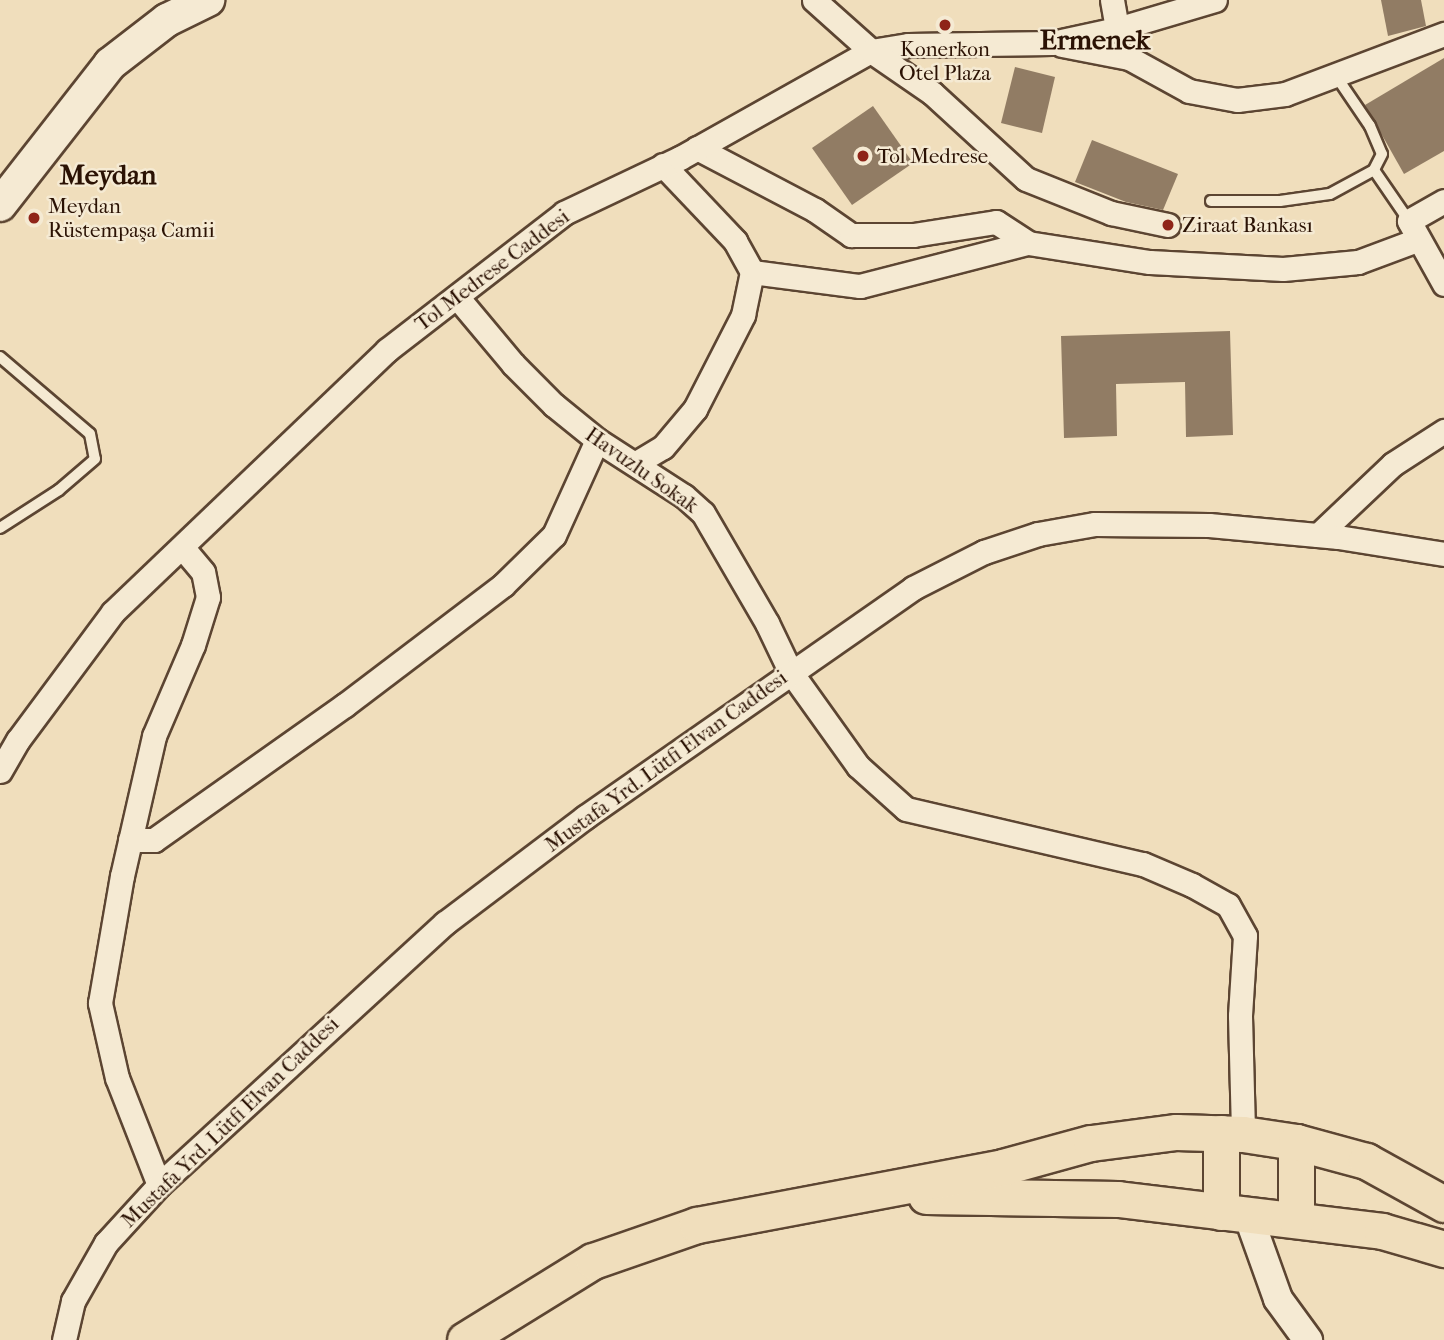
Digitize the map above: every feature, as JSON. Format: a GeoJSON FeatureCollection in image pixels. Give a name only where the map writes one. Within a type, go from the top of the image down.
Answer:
{"type":"FeatureCollection","features":[{"type":"Feature","properties":{"kind":"main road"},"geometry":{"type":"LineString","coordinates":[[0,205],[110,64],[167,20],[208,0]]}},
{"type":"Feature","properties":{"kind":"main road"},"geometry":{"type":"LineString","coordinates":[[466,1340],[593,1261],[697,1225],[1003,1167],[1091,1143],[1176,1132],[1232,1134],[1296,1142],[1366,1161],[1444,1204]]}},
{"type":"Feature","properties":{"kind":"main road"},"geometry":{"type":"LineString","coordinates":[[1232,1134],[1234,1214]]}},
{"type":"Feature","properties":{"kind":"main road"},"geometry":{"type":"LineString","coordinates":[[1296,1142],[1296,1220]]}},
{"type":"Feature","properties":{"kind":"main road"},"geometry":{"type":"LineString","coordinates":[[860,1193],[1118,1199],[1382,1231],[1444,1250]]}},
{"type":"Feature","properties":{"kind":"street"},"geometry":{"type":"LineString","coordinates":[[814,0],[871,51],[932,93],[1026,179],[1111,213],[1168,225]]}},
{"type":"Feature","properties":{"kind":"street"},"geometry":{"type":"LineString","coordinates":[[1112,0],[1117,29]]}},
{"type":"Feature","properties":{"kind":"street"},"geometry":{"type":"LineString","coordinates":[[1052,43],[1117,29],[1215,0]]}},
{"type":"Feature","properties":{"kind":"street"},"geometry":{"type":"LineString","coordinates":[[1052,43],[1129,58],[1189,91],[1237,100],[1285,94],[1444,34]]}},
{"type":"Feature","properties":{"kind":"street","name":"Tol Medrese Caddesi"},"geometry":{"type":"LineString","coordinates":[[0,771],[18,740],[113,612],[183,548],[387,350],[564,213],[697,148],[871,51],[908,45],[1052,43]]}},
{"type":"Feature","properties":{"kind":"street"},"geometry":{"type":"LineString","coordinates":[[697,148],[816,211],[851,235],[913,235],[996,222],[1028,243]]}},
{"type":"Feature","properties":{"kind":"street"},"geometry":{"type":"LineString","coordinates":[[636,463],[663,447],[695,409],[743,315],[752,272],[735,241],[663,165]]}},
{"type":"Feature","properties":{"kind":"street"},"geometry":{"type":"LineString","coordinates":[[752,272],[860,286],[1028,243],[1150,262],[1283,269],[1357,261],[1413,231],[1444,201]]}},
{"type":"Feature","properties":{"kind":"street"},"geometry":{"type":"LineString","coordinates":[[1413,231],[1444,284]]}},
{"type":"Feature","properties":{"kind":"street","name":"Havuzlu Sokak"},"geometry":{"type":"LineString","coordinates":[[457,297],[513,364],[554,405],[597,440],[684,496],[703,513],[767,623],[790,671],[858,766],[906,809],[1143,864],[1192,885],[1228,905],[1245,936],[1232,1134]]}},
{"type":"Feature","properties":{"kind":"street"},"geometry":{"type":"LineString","coordinates":[[1318,535],[1393,464],[1444,431]]}},
{"type":"Feature","properties":{"kind":"street"},"geometry":{"type":"LineString","coordinates":[[130,840],[154,840],[345,705],[503,585],[554,535],[597,440]]}},
{"type":"Feature","properties":{"kind":"street","name":"Mustafa Yrd. Lütfi Elvan Caddesi"},"geometry":{"type":"LineString","coordinates":[[64,1340],[73,1301],[106,1243],[159,1185],[445,923],[585,817],[790,671],[913,588],[984,552],[1038,534],[1095,524],[1209,525],[1318,535],[1444,555]]}},
{"type":"Feature","properties":{"kind":"street"},"geometry":{"type":"LineString","coordinates":[[159,1185],[117,1078],[100,1003],[130,840],[154,736],[193,645],[208,597],[203,572],[183,548]]}},
{"type":"Feature","properties":{"kind":"street"},"geometry":{"type":"LineString","coordinates":[[1234,1214],[1278,1299],[1308,1340]]}},
{"type":"Feature","properties":{"kind":"lane"},"geometry":{"type":"LineString","coordinates":[[1211,201],[1280,201],[1330,194],[1374,170],[1382,154],[1370,126],[1336,76]]}},
{"type":"Feature","properties":{"kind":"lane"},"geometry":{"type":"LineString","coordinates":[[1374,170],[1413,231]]}},
{"type":"Feature","properties":{"kind":"lane"},"geometry":{"type":"LineString","coordinates":[[0,357],[90,434],[95,458],[59,490],[0,528]]}},
{"type":"Feature","properties":{"kind":"building"},"geometry":{"type":"Polygon","coordinates":[[[1381,0],[1421,0],[1426,26],[1388,36],[1381,0]]]}},
{"type":"Feature","properties":{"kind":"building"},"geometry":{"type":"Polygon","coordinates":[[[1444,58],[1444,151],[1404,174],[1365,105],[1444,58]]]}},
{"type":"Feature","properties":{"kind":"building"},"geometry":{"type":"Polygon","coordinates":[[[1015,67],[1055,77],[1042,133],[1001,123],[1015,67]]]}},
{"type":"Feature","properties":{"kind":"building","name":"Tol Medrese"},"geometry":{"type":"Polygon","coordinates":[[[873,106],[913,163],[852,205],[812,148],[873,106]]]}},
{"type":"Feature","properties":{"kind":"building"},"geometry":{"type":"Polygon","coordinates":[[[1092,140],[1178,174],[1163,210],[1126,202],[1075,182],[1092,140]]]}},
{"type":"Feature","properties":{"kind":"building"},"geometry":{"type":"Polygon","coordinates":[[[1230,331],[1233,435],[1186,437],[1185,382],[1116,384],[1117,436],[1064,438],[1061,336],[1230,331]]]}},
{"type":"Feature","properties":{"kind":"place","name":"Konerkon Otel Plaza"},"geometry":{"type":"Point","coordinates":[945,25]}},
{"type":"Feature","properties":{"kind":"place","name":"Tol Medrese"},"geometry":{"type":"Point","coordinates":[863,156]}},
{"type":"Feature","properties":{"kind":"place","name":"Meydan Rüstempaşa Camii"},"geometry":{"type":"Point","coordinates":[34,218]}},
{"type":"Feature","properties":{"kind":"place","name":"Ziraat Bankası"},"geometry":{"type":"Point","coordinates":[1168,225]}},
{"type":"Feature","properties":{"kind":"district","name":"Ermenek"},"geometry":{"type":"Point","coordinates":[1095,40]}},
{"type":"Feature","properties":{"kind":"district","name":"Meydan"},"geometry":{"type":"Point","coordinates":[108,175]}}]}
